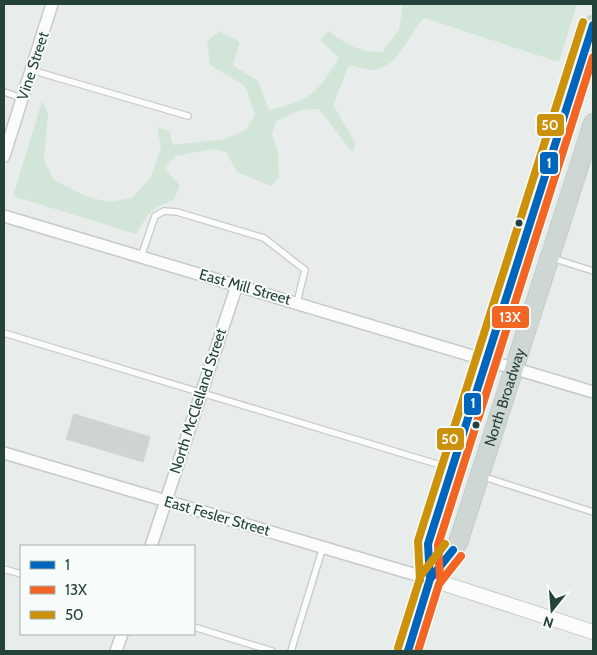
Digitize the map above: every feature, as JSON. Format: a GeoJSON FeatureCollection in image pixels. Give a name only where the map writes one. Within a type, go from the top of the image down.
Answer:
{"type":"FeatureCollection","features":[{"type":"Feature","properties":{"kind":"main road","name":"North Broadway"},"geometry":{"type":"LineString","coordinates":[[430,580],[428,544],[593,25]]}},
{"type":"Feature","properties":{"kind":"main road","name":"North Broadway"},"geometry":{"type":"LineString","coordinates":[[408,651],[430,580],[458,542],[549,257],[589,150],[593,123]]}},
{"type":"Feature","properties":{"kind":"street","name":"Vine Street"},"geometry":{"type":"LineString","coordinates":[[4,156],[52,4]]}},
{"type":"Feature","properties":{"kind":"street","name":"East Mill Street"},"geometry":{"type":"LineString","coordinates":[[4,216],[593,392]]}},
{"type":"Feature","properties":{"kind":"street","name":"North McClelland Street"},"geometry":{"type":"LineString","coordinates":[[150,545],[237,285]]}},
{"type":"Feature","properties":{"kind":"street","name":"East Fesler Street"},"geometry":{"type":"LineString","coordinates":[[4,453],[430,580]]}},
{"type":"Feature","properties":{"kind":"street"},"geometry":{"type":"LineString","coordinates":[[430,580],[593,632]]}},
{"type":"Feature","properties":{"kind":"street"},"geometry":{"type":"LineString","coordinates":[[116,651],[122,635]]}},
{"type":"Feature","properties":{"kind":"lane"},"geometry":{"type":"LineString","coordinates":[[31,70],[188,116]]}},
{"type":"Feature","properties":{"kind":"lane"},"geometry":{"type":"LineString","coordinates":[[4,92],[22,98]]}},
{"type":"Feature","properties":{"kind":"lane"},"geometry":{"type":"LineString","coordinates":[[141,257],[155,216],[164,210],[177,212],[264,238],[282,251],[305,270],[296,302]]}},
{"type":"Feature","properties":{"kind":"lane"},"geometry":{"type":"LineString","coordinates":[[549,257],[593,271]]}},
{"type":"Feature","properties":{"kind":"lane"},"geometry":{"type":"LineString","coordinates":[[4,333],[452,469]]}},
{"type":"Feature","properties":{"kind":"lane"},"geometry":{"type":"LineString","coordinates":[[478,475],[593,512]]}},
{"type":"Feature","properties":{"kind":"lane"},"geometry":{"type":"LineString","coordinates":[[291,651],[323,547]]}},
{"type":"Feature","properties":{"kind":"lane"},"geometry":{"type":"LineString","coordinates":[[4,569],[20,574]]}},
{"type":"Feature","properties":{"kind":"lane"},"geometry":{"type":"LineString","coordinates":[[195,627],[272,651]]}},
{"type":"Feature","properties":{"kind":"green space"},"geometry":{"type":"Polygon","coordinates":[[[403,4],[577,4],[559,62],[424,18],[389,64],[373,70],[349,65],[333,105],[356,144],[352,152],[319,109],[300,110],[276,122],[272,134],[278,151],[279,178],[271,186],[237,172],[226,152],[213,149],[176,156],[164,168],[180,185],[175,196],[171,201],[153,210],[136,234],[13,196],[42,101],[48,113],[44,160],[54,180],[83,195],[107,202],[132,198],[151,177],[161,147],[157,127],[169,131],[173,145],[225,139],[246,130],[255,115],[245,86],[210,65],[207,41],[220,31],[240,42],[233,65],[258,81],[269,110],[303,99],[325,80],[339,58],[320,40],[329,31],[353,47],[382,52],[399,30],[403,4]]]}},
{"type":"Feature","properties":{"kind":"building"},"geometry":{"type":"Polygon","coordinates":[[[74,414],[150,437],[143,462],[66,439],[74,414]]]}},
{"type":"Feature","properties":{"kind":"transit line","name":"50"},"geometry":{"type":"LineString","coordinates":[[420,580],[418,541],[583,22]]}},
{"type":"Feature","properties":{"kind":"transit line","name":"1"},"geometry":{"type":"LineString","coordinates":[[430,579],[428,544],[593,25]]}},
{"type":"Feature","properties":{"kind":"transit line","name":"13X"},"geometry":{"type":"LineString","coordinates":[[440,578],[438,545],[593,57]]}},
{"type":"Feature","properties":{"kind":"transit line","name":"50"},"geometry":{"type":"LineString","coordinates":[[398,648],[421,575],[445,544]]}},
{"type":"Feature","properties":{"kind":"transit line","name":"1"},"geometry":{"type":"LineString","coordinates":[[408,651],[430,579],[453,550]]}},
{"type":"Feature","properties":{"kind":"transit line","name":"13X"},"geometry":{"type":"LineString","coordinates":[[418,651],[439,584],[461,556]]}}]}
